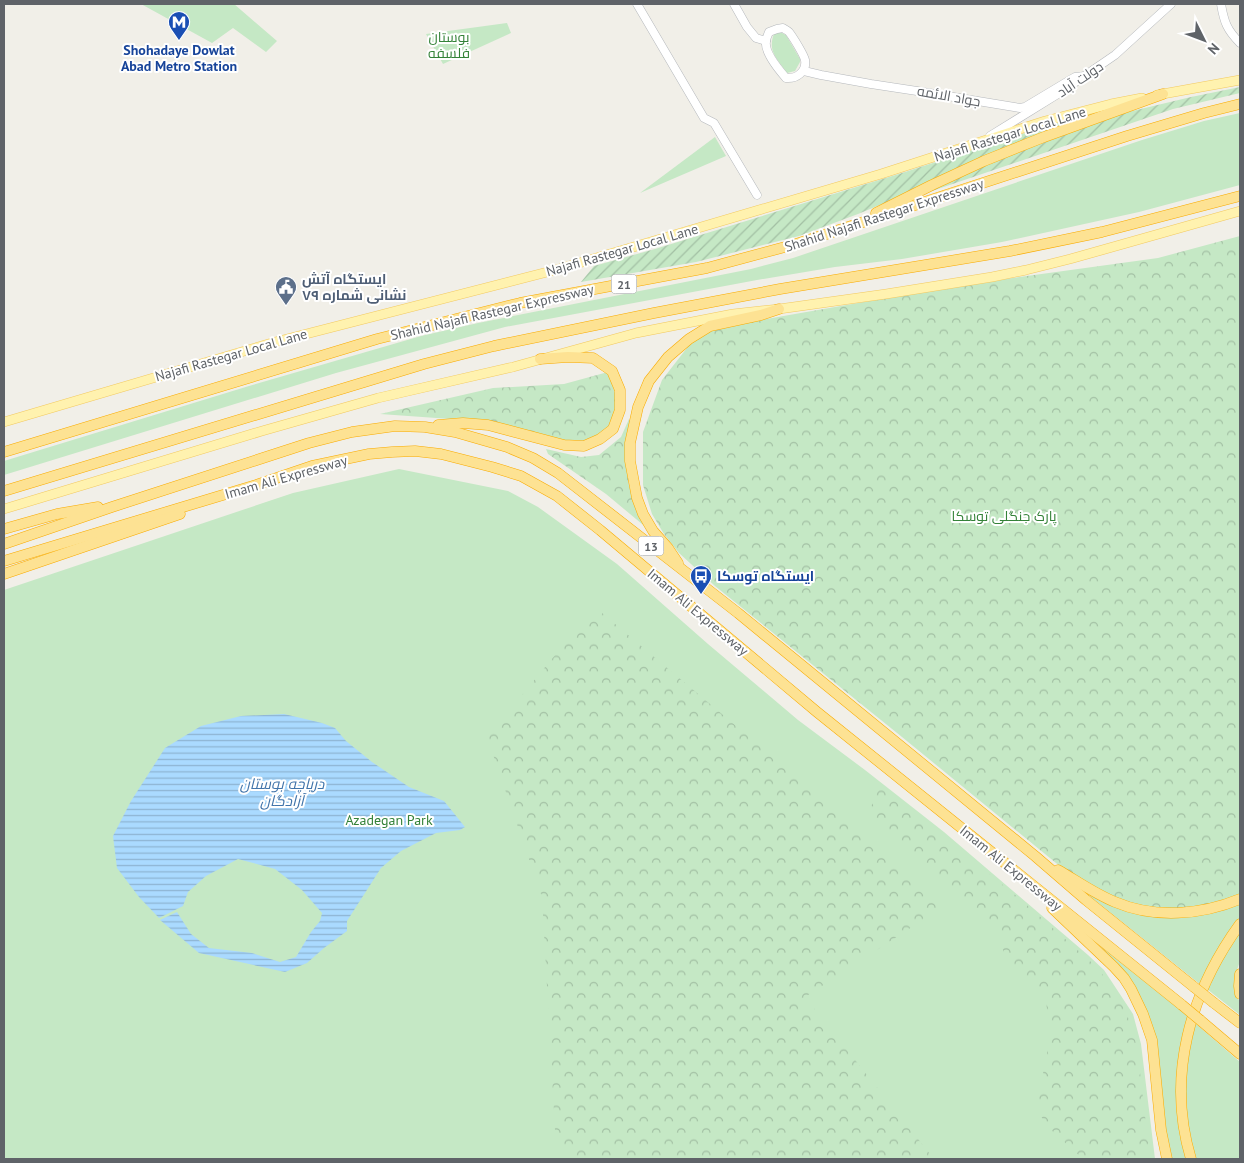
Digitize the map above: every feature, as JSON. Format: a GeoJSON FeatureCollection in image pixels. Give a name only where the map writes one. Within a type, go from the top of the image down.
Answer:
{"type":"FeatureCollection","features":[{"type":"Feature","properties":{"kind":"highway"},"geometry":{"type":"LineString","coordinates":[[845,228],[984,160],[1163,94]]}},
{"type":"Feature","properties":{"kind":"highway","name":"Shahid Najafi Rastegar Expressway"},"geometry":{"type":"LineString","coordinates":[[4,452],[377,339],[520,303],[707,268],[796,244],[1127,136],[1240,104]]}},
{"type":"Feature","properties":{"kind":"highway"},"geometry":{"type":"LineString","coordinates":[[4,491],[424,364],[494,346],[780,289],[1019,249],[1102,232],[1240,196]]}},
{"type":"Feature","properties":{"kind":"highway"},"geometry":{"type":"LineString","coordinates":[[685,572],[653,531],[643,514],[637,498],[630,461],[630,443],[638,407],[649,382],[668,357],[689,339],[710,326],[761,315],[779,309]]}},
{"type":"Feature","properties":{"kind":"highway"},"geometry":{"type":"LineString","coordinates":[[425,427],[463,423],[488,425],[564,445],[584,446],[600,440],[613,428],[620,410],[620,390],[612,370],[592,358],[540,359]]}},
{"type":"Feature","properties":{"kind":"highway","name":"Imam Ali Expressway"},"geometry":{"type":"LineString","coordinates":[[4,544],[133,500],[309,443],[343,434],[395,426],[425,427],[454,432],[499,445],[533,458],[558,473],[738,613],[1086,900],[1240,1023]]}},
{"type":"Feature","properties":{"kind":"highway","name":"Imam Ali Expressway"},"geometry":{"type":"LineString","coordinates":[[4,561],[256,485],[312,466],[368,454],[392,452],[441,454],[473,461],[521,476],[557,496],[592,524],[817,712],[1182,1005],[1240,1054]]}},
{"type":"Feature","properties":{"kind":"highway"},"geometry":{"type":"LineString","coordinates":[[4,574],[186,513],[256,485]]}},
{"type":"Feature","properties":{"kind":"highway"},"geometry":{"type":"LineString","coordinates":[[4,528],[57,514],[133,500]]}},
{"type":"Feature","properties":{"kind":"highway"},"geometry":{"type":"LineString","coordinates":[[1035,856],[1100,895],[1134,908],[1160,912],[1190,912],[1207,910],[1240,899]]}},
{"type":"Feature","properties":{"kind":"highway"},"geometry":{"type":"LineString","coordinates":[[1020,876],[1114,967],[1124,978],[1137,1000],[1152,1040],[1161,1130],[1167,1159]]}},
{"type":"Feature","properties":{"kind":"highway"},"geometry":{"type":"LineString","coordinates":[[1191,1159],[1181,1110],[1180,1085],[1185,1045],[1190,1023],[1205,983],[1226,943],[1240,924]]}},
{"type":"Feature","properties":{"kind":"highway"},"geometry":{"type":"LineString","coordinates":[[1240,974],[1240,994]]}},
{"type":"Feature","properties":{"kind":"main road","name":"Najafi Rastegar Local Lane"},"geometry":{"type":"LineString","coordinates":[[4,422],[275,342],[568,267],[863,180],[1045,121],[1111,104],[1240,80]]}},
{"type":"Feature","properties":{"kind":"main road"},"geometry":{"type":"LineString","coordinates":[[4,509],[378,398],[540,359],[636,333],[733,314],[886,294],[992,277],[1070,259],[1240,211]]}},
{"type":"Feature","properties":{"kind":"street"},"geometry":{"type":"LineString","coordinates":[[638,4],[704,118],[714,123],[757,194]]}},
{"type":"Feature","properties":{"kind":"street"},"geometry":{"type":"LineString","coordinates":[[734,4],[747,27],[756,38],[766,41]]}},
{"type":"Feature","properties":{"kind":"street","name":"دولت آباد"},"geometry":{"type":"LineString","coordinates":[[980,142],[1086,76],[1115,55],[1171,4]]}},
{"type":"Feature","properties":{"kind":"street"},"geometry":{"type":"LineString","coordinates":[[1220,4],[1229,32],[1240,43]]}},
{"type":"Feature","properties":{"kind":"street"},"geometry":{"type":"LineString","coordinates":[[783,28],[788,31],[805,59],[804,71],[792,79],[786,78],[774,63],[766,46],[769,32],[783,28]]}},
{"type":"Feature","properties":{"kind":"street","name":"جواد الائمه"},"geometry":{"type":"LineString","coordinates":[[804,71],[871,84],[1020,108],[1075,77],[1086,76]]}},
{"type":"Feature","properties":{"kind":"green space"},"geometry":{"type":"Polygon","coordinates":[[[141,4],[234,4],[277,41],[266,52],[233,28],[212,43],[141,4]]]}},
{"type":"Feature","properties":{"kind":"green space","name":"بوستان فلسفه"},"geometry":{"type":"Polygon","coordinates":[[[507,23],[511,33],[443,64],[426,34],[507,23]]]}},
{"type":"Feature","properties":{"kind":"green space"},"geometry":{"type":"Polygon","coordinates":[[[780,32],[786,35],[800,59],[795,71],[787,73],[774,55],[772,40],[774,34],[780,32]]]}},
{"type":"Feature","properties":{"kind":"green space"},"geometry":{"type":"Polygon","coordinates":[[[1240,87],[1240,93],[1173,109],[929,192],[985,163],[1124,113],[1240,87]]]}},
{"type":"Feature","properties":{"kind":"green space"},"geometry":{"type":"Polygon","coordinates":[[[1094,113],[1095,116],[858,214],[799,236],[696,262],[581,282],[594,266],[902,173],[1062,121],[1094,113]]]}},
{"type":"Feature","properties":{"kind":"green space"},"geometry":{"type":"Polygon","coordinates":[[[1240,113],[1240,185],[1139,212],[1002,242],[757,280],[505,327],[336,373],[4,475],[4,461],[249,386],[421,336],[751,269],[793,258],[1142,140],[1204,121],[1240,113]]]}},
{"type":"Feature","properties":{"kind":"green space"},"geometry":{"type":"Polygon","coordinates":[[[715,137],[726,156],[640,193],[715,137]]]}},
{"type":"Feature","properties":{"kind":"green space","name":"پارک جنگلی توسکا"},"geometry":{"type":"Polygon","coordinates":[[[1240,236],[1240,897],[1197,911],[1134,906],[1078,880],[1056,863],[715,586],[679,553],[664,534],[652,514],[643,485],[643,432],[662,380],[690,344],[709,329],[961,285],[1158,258],[1240,236]]]}},
{"type":"Feature","properties":{"kind":"green space"},"geometry":{"type":"Polygon","coordinates":[[[608,372],[615,393],[616,413],[608,431],[593,441],[562,440],[493,422],[380,414],[493,388],[564,384],[608,372]]]}},
{"type":"Feature","properties":{"kind":"green space"},"geometry":{"type":"Polygon","coordinates":[[[629,419],[631,423],[626,457],[629,486],[648,529],[606,494],[548,454],[546,449],[581,457],[599,455],[621,437],[629,419]]]}},
{"type":"Feature","properties":{"kind":"green space","name":"Azadegan Park"},"geometry":{"type":"Polygon","coordinates":[[[399,469],[508,491],[538,507],[617,564],[798,720],[944,832],[1088,955],[1104,970],[1133,1014],[1141,1044],[1155,1159],[4,1159],[4,590],[293,493],[399,469]]]}},
{"type":"Feature","properties":{"kind":"green space"},"geometry":{"type":"Polygon","coordinates":[[[595,607],[947,904],[805,997],[934,1159],[566,1159],[555,1130],[542,897],[487,737],[595,607]]]}},
{"type":"Feature","properties":{"kind":"green space"},"geometry":{"type":"Polygon","coordinates":[[[880,785],[1020,899],[1099,969],[1126,1011],[1137,1046],[1150,1159],[1083,1159],[1049,1128],[1036,1109],[1050,1038],[1046,1001],[1007,961],[993,922],[926,870],[868,814],[880,785]]]}},
{"type":"Feature","properties":{"kind":"green space"},"geometry":{"type":"Polygon","coordinates":[[[1081,889],[1240,901],[1240,919],[1201,985],[1081,889]]]}},
{"type":"Feature","properties":{"kind":"green space"},"geometry":{"type":"Polygon","coordinates":[[[1081,931],[1189,1017],[1179,1055],[1177,1075],[1177,1094],[1186,1159],[1171,1159],[1142,1002],[1081,931]]]}},
{"type":"Feature","properties":{"kind":"green space"},"geometry":{"type":"Polygon","coordinates":[[[1240,931],[1240,961],[1235,982],[1237,997],[1240,1002],[1240,1015],[1207,989],[1240,931]]]}},
{"type":"Feature","properties":{"kind":"green space"},"geometry":{"type":"Polygon","coordinates":[[[1195,1023],[1240,1062],[1240,1159],[1194,1159],[1186,1114],[1185,1069],[1195,1023]]]}},
{"type":"Feature","properties":{"kind":"water","name":"دریاچه بوستان آزادگان"},"geometry":{"type":"Polygon","coordinates":[[[284,714],[335,728],[346,741],[372,762],[409,787],[444,801],[465,827],[460,830],[436,833],[401,851],[381,868],[347,921],[347,931],[307,963],[285,972],[199,953],[160,920],[177,912],[191,934],[209,948],[252,953],[280,962],[296,957],[320,921],[322,913],[302,890],[275,869],[238,859],[206,876],[188,892],[183,906],[159,918],[139,897],[117,868],[113,836],[131,801],[165,748],[201,726],[241,716],[284,714]]]}},
{"type":"Feature","properties":{"kind":"place","name":"Shohadaye Dowlat Abad Metro Station"},"geometry":{"type":"Point","coordinates":[179,41]}},
{"type":"Feature","properties":{"kind":"place","name":"ایستگاه آتش نشانی شماره ۷۹"},"geometry":{"type":"Point","coordinates":[286,306]}},
{"type":"Feature","properties":{"kind":"place","name":"ایستگاه توسکا"},"geometry":{"type":"Point","coordinates":[701,595]}}]}
